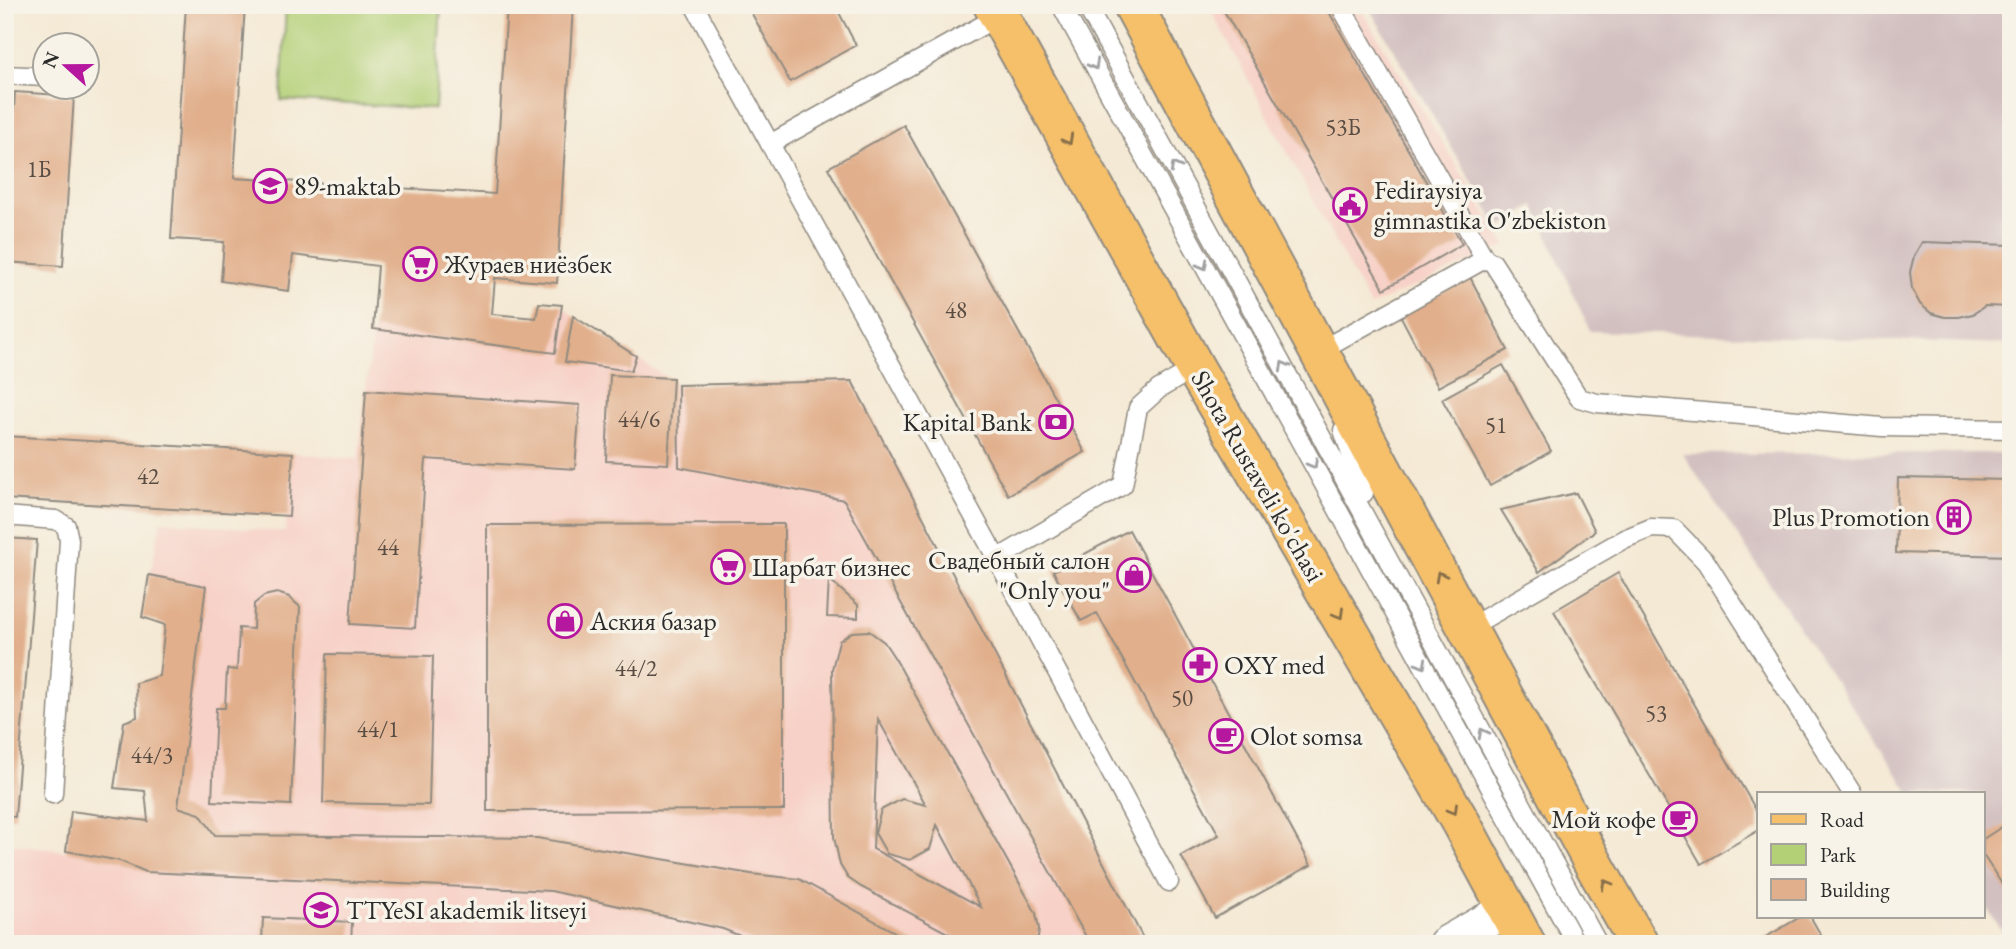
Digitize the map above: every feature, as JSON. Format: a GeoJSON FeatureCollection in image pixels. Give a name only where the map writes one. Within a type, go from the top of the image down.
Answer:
{"type":"FeatureCollection","features":[{"type":"Feature","properties":{"kind":"main road"},"geometry":{"type":"LineString","coordinates":[[1133,5],[1639,944]]}},
{"type":"Feature","properties":{"kind":"main road","name":"Shota Rustaveli ko'chasi"},"geometry":{"type":"LineString","coordinates":[[996,10],[1195,368],[1447,799],[1526,944]]}},
{"type":"Feature","properties":{"kind":"street"},"geometry":{"type":"LineString","coordinates":[[1446,944],[1508,909]]}},
{"type":"Feature","properties":{"kind":"lane"},"geometry":{"type":"LineString","coordinates":[[694,5],[997,559],[1169,882]]}},
{"type":"Feature","properties":{"kind":"lane"},"geometry":{"type":"LineString","coordinates":[[1061,5],[1576,944]]}},
{"type":"Feature","properties":{"kind":"lane"},"geometry":{"type":"LineString","coordinates":[[1086,5],[1598,944]]}},
{"type":"Feature","properties":{"kind":"lane"},"geometry":{"type":"LineString","coordinates":[[1341,6],[1485,259],[1493,263],[1579,398],[1597,403],[1882,427],[2011,429]]}},
{"type":"Feature","properties":{"kind":"lane"},"geometry":{"type":"LineString","coordinates":[[770,144],[996,10]]}},
{"type":"Feature","properties":{"kind":"lane"},"geometry":{"type":"LineString","coordinates":[[5,75],[32,76]]}},
{"type":"Feature","properties":{"kind":"lane"},"geometry":{"type":"LineString","coordinates":[[1376,533],[1319,351],[1485,259]]}},
{"type":"Feature","properties":{"kind":"lane"},"geometry":{"type":"LineString","coordinates":[[997,559],[1124,485],[1138,408],[1159,389],[1195,368]]}},
{"type":"Feature","properties":{"kind":"lane"},"geometry":{"type":"LineString","coordinates":[[5,516],[55,520],[66,526],[69,540],[52,794]]}},
{"type":"Feature","properties":{"kind":"lane"},"geometry":{"type":"LineString","coordinates":[[1468,628],[1508,608],[1624,539],[1651,528],[1674,529],[1706,562],[1851,792]]}},
{"type":"Feature","properties":{"kind":"shaded area"},"geometry":{"type":"Polygon","coordinates":[[[1208,5],[1358,5],[1506,246],[1370,306],[1208,5]]]}},
{"type":"Feature","properties":{"kind":"shaded area"},"geometry":{"type":"Polygon","coordinates":[[[1371,5],[2011,5],[2011,344],[1590,331],[1534,205],[1499,228],[1372,13],[1371,5]]]}},
{"type":"Feature","properties":{"kind":"shaded area","name":"Аския базар"},"geometry":{"type":"Polygon","coordinates":[[[562,305],[573,316],[678,385],[852,380],[1146,944],[5,944],[5,843],[66,851],[71,811],[147,820],[144,791],[114,788],[124,722],[137,717],[136,683],[159,676],[165,625],[142,617],[161,521],[285,532],[293,453],[358,459],[373,329],[555,353],[562,305]]]}},
{"type":"Feature","properties":{"kind":"shaded area"},"geometry":{"type":"Polygon","coordinates":[[[1683,454],[2011,455],[2011,944],[1984,904],[1984,792],[1909,792],[1683,454]]]}},
{"type":"Feature","properties":{"kind":"green space"},"geometry":{"type":"Polygon","coordinates":[[[286,5],[441,5],[435,109],[281,100],[286,5]]]}},
{"type":"Feature","properties":{"kind":"building","name":"89-maktab"},"geometry":{"type":"Polygon","coordinates":[[[186,5],[245,5],[234,178],[495,194],[507,5],[573,5],[557,283],[495,278],[492,314],[536,318],[539,303],[562,305],[555,353],[373,329],[378,266],[293,255],[289,291],[221,281],[224,242],[171,239],[186,5]]]}},
{"type":"Feature","properties":{"kind":"building"},"geometry":{"type":"Polygon","coordinates":[[[747,5],[835,5],[856,45],[790,82],[747,5]]]}},
{"type":"Feature","properties":{"kind":"building"},"geometry":{"type":"Polygon","coordinates":[[[1233,5],[1325,5],[1462,244],[1384,289],[1224,11],[1233,5]]]}},
{"type":"Feature","properties":{"kind":"building"},"geometry":{"type":"Polygon","coordinates":[[[15,92],[32,93],[32,102],[74,102],[63,266],[5,262],[15,92]]]}},
{"type":"Feature","properties":{"kind":"building"},"geometry":{"type":"Polygon","coordinates":[[[904,125],[1085,452],[1008,495],[828,168],[904,125]]]}},
{"type":"Feature","properties":{"kind":"building"},"geometry":{"type":"Polygon","coordinates":[[[1922,242],[2011,245],[2011,307],[1985,306],[1973,314],[1959,317],[1931,313],[1920,304],[1912,289],[1910,272],[1914,256],[1922,242]]]}},
{"type":"Feature","properties":{"kind":"building"},"geometry":{"type":"Polygon","coordinates":[[[1470,277],[1508,350],[1438,387],[1400,315],[1470,277]]]}},
{"type":"Feature","properties":{"kind":"building"},"geometry":{"type":"Polygon","coordinates":[[[573,316],[636,356],[631,371],[565,362],[573,316]]]}},
{"type":"Feature","properties":{"kind":"building"},"geometry":{"type":"Polygon","coordinates":[[[1503,365],[1551,451],[1490,486],[1442,399],[1503,365]]]}},
{"type":"Feature","properties":{"kind":"building"},"geometry":{"type":"Polygon","coordinates":[[[610,375],[673,378],[668,464],[606,461],[610,375]]]}},
{"type":"Feature","properties":{"kind":"building"},"geometry":{"type":"Polygon","coordinates":[[[852,381],[1146,944],[1090,944],[844,500],[679,467],[678,385],[852,381]]]}},
{"type":"Feature","properties":{"kind":"building"},"geometry":{"type":"Polygon","coordinates":[[[366,390],[580,405],[575,469],[426,459],[415,628],[350,624],[366,390]]]}},
{"type":"Feature","properties":{"kind":"building"},"geometry":{"type":"Polygon","coordinates":[[[5,436],[293,453],[289,516],[5,499],[5,436]]]}},
{"type":"Feature","properties":{"kind":"building","name":"Plus Promotion"},"geometry":{"type":"Polygon","coordinates":[[[1898,478],[2011,480],[2011,556],[1896,553],[1898,478]]]}},
{"type":"Feature","properties":{"kind":"building"},"geometry":{"type":"Polygon","coordinates":[[[1576,493],[1595,531],[1539,572],[1501,510],[1576,493]]]}},
{"type":"Feature","properties":{"kind":"building"},"geometry":{"type":"Polygon","coordinates":[[[784,524],[784,810],[487,811],[487,525],[784,524]]]}},
{"type":"Feature","properties":{"kind":"building"},"geometry":{"type":"Polygon","coordinates":[[[1129,530],[1311,865],[1215,918],[1181,856],[1219,835],[1097,613],[1081,621],[1053,571],[1129,530]]]}},
{"type":"Feature","properties":{"kind":"building"},"geometry":{"type":"Polygon","coordinates":[[[5,538],[37,540],[15,817],[5,816],[5,538]]]}},
{"type":"Feature","properties":{"kind":"building"},"geometry":{"type":"Polygon","coordinates":[[[1618,573],[1757,812],[1757,831],[1701,864],[1554,611],[1618,573]]]}},
{"type":"Feature","properties":{"kind":"building"},"geometry":{"type":"Polygon","coordinates":[[[149,575],[206,586],[178,807],[200,814],[215,835],[537,838],[751,874],[799,879],[916,944],[760,944],[723,929],[551,891],[146,872],[120,861],[66,851],[71,811],[148,821],[145,791],[114,788],[124,722],[137,717],[136,683],[159,676],[165,625],[142,617],[149,575]]]}},
{"type":"Feature","properties":{"kind":"building"},"geometry":{"type":"Polygon","coordinates":[[[829,579],[858,605],[858,618],[827,617],[829,579]]]}},
{"type":"Feature","properties":{"kind":"building"},"geometry":{"type":"Polygon","coordinates":[[[277,593],[289,597],[300,607],[291,805],[212,801],[216,708],[225,708],[227,669],[237,670],[239,628],[253,629],[254,604],[264,596],[277,593]]]}},
{"type":"Feature","properties":{"kind":"building"},"geometry":{"type":"Polygon","coordinates":[[[869,631],[884,642],[896,660],[1036,913],[1039,929],[1037,944],[968,944],[861,887],[848,878],[840,865],[834,837],[832,669],[839,641],[852,632],[869,631]],[[878,719],[873,849],[981,907],[937,825],[930,849],[910,860],[887,854],[875,833],[881,810],[902,799],[926,805],[878,719]]]}},
{"type":"Feature","properties":{"kind":"building"},"geometry":{"type":"Polygon","coordinates":[[[327,654],[433,656],[429,805],[323,803],[327,654]]]}},
{"type":"Feature","properties":{"kind":"building"},"geometry":{"type":"Polygon","coordinates":[[[2011,821],[2011,898],[1984,857],[1984,838],[2011,821]]]}},
{"type":"Feature","properties":{"kind":"building"},"geometry":{"type":"Polygon","coordinates":[[[263,918],[352,922],[351,944],[262,944],[263,918]]]}},
{"type":"Feature","properties":{"kind":"building"},"geometry":{"type":"Polygon","coordinates":[[[1799,918],[1811,918],[1826,944],[1754,944],[1799,918]]]}},
{"type":"Feature","properties":{"kind":"place","name":"89-maktab"},"geometry":{"type":"Point","coordinates":[270,186]}},
{"type":"Feature","properties":{"kind":"place","name":"Fediraysiya gimnastika O'zbekiston"},"geometry":{"type":"Point","coordinates":[1350,205]}},
{"type":"Feature","properties":{"kind":"place","name":"Жураев ниёзбек"},"geometry":{"type":"Point","coordinates":[420,264]}},
{"type":"Feature","properties":{"kind":"place","name":"Kapital Bank"},"geometry":{"type":"Point","coordinates":[1056,422]}},
{"type":"Feature","properties":{"kind":"place","name":"Plus Promotion"},"geometry":{"type":"Point","coordinates":[1954,517]}},
{"type":"Feature","properties":{"kind":"place","name":"Шарбат бизнес"},"geometry":{"type":"Point","coordinates":[728,567]}},
{"type":"Feature","properties":{"kind":"place","name":"Свадебный салон \"Only you\""},"geometry":{"type":"Point","coordinates":[1134,575]}},
{"type":"Feature","properties":{"kind":"place","name":"Аския базар"},"geometry":{"type":"Point","coordinates":[565,621]}},
{"type":"Feature","properties":{"kind":"place","name":"OXY med"},"geometry":{"type":"Point","coordinates":[1200,665]}},
{"type":"Feature","properties":{"kind":"place","name":"Olot somsa"},"geometry":{"type":"Point","coordinates":[1226,736]}},
{"type":"Feature","properties":{"kind":"place","name":"Мой кофе"},"geometry":{"type":"Point","coordinates":[1680,819]}},
{"type":"Feature","properties":{"kind":"place","name":"TTYeSI akademik litseyi"},"geometry":{"type":"Point","coordinates":[321,910]}}]}
